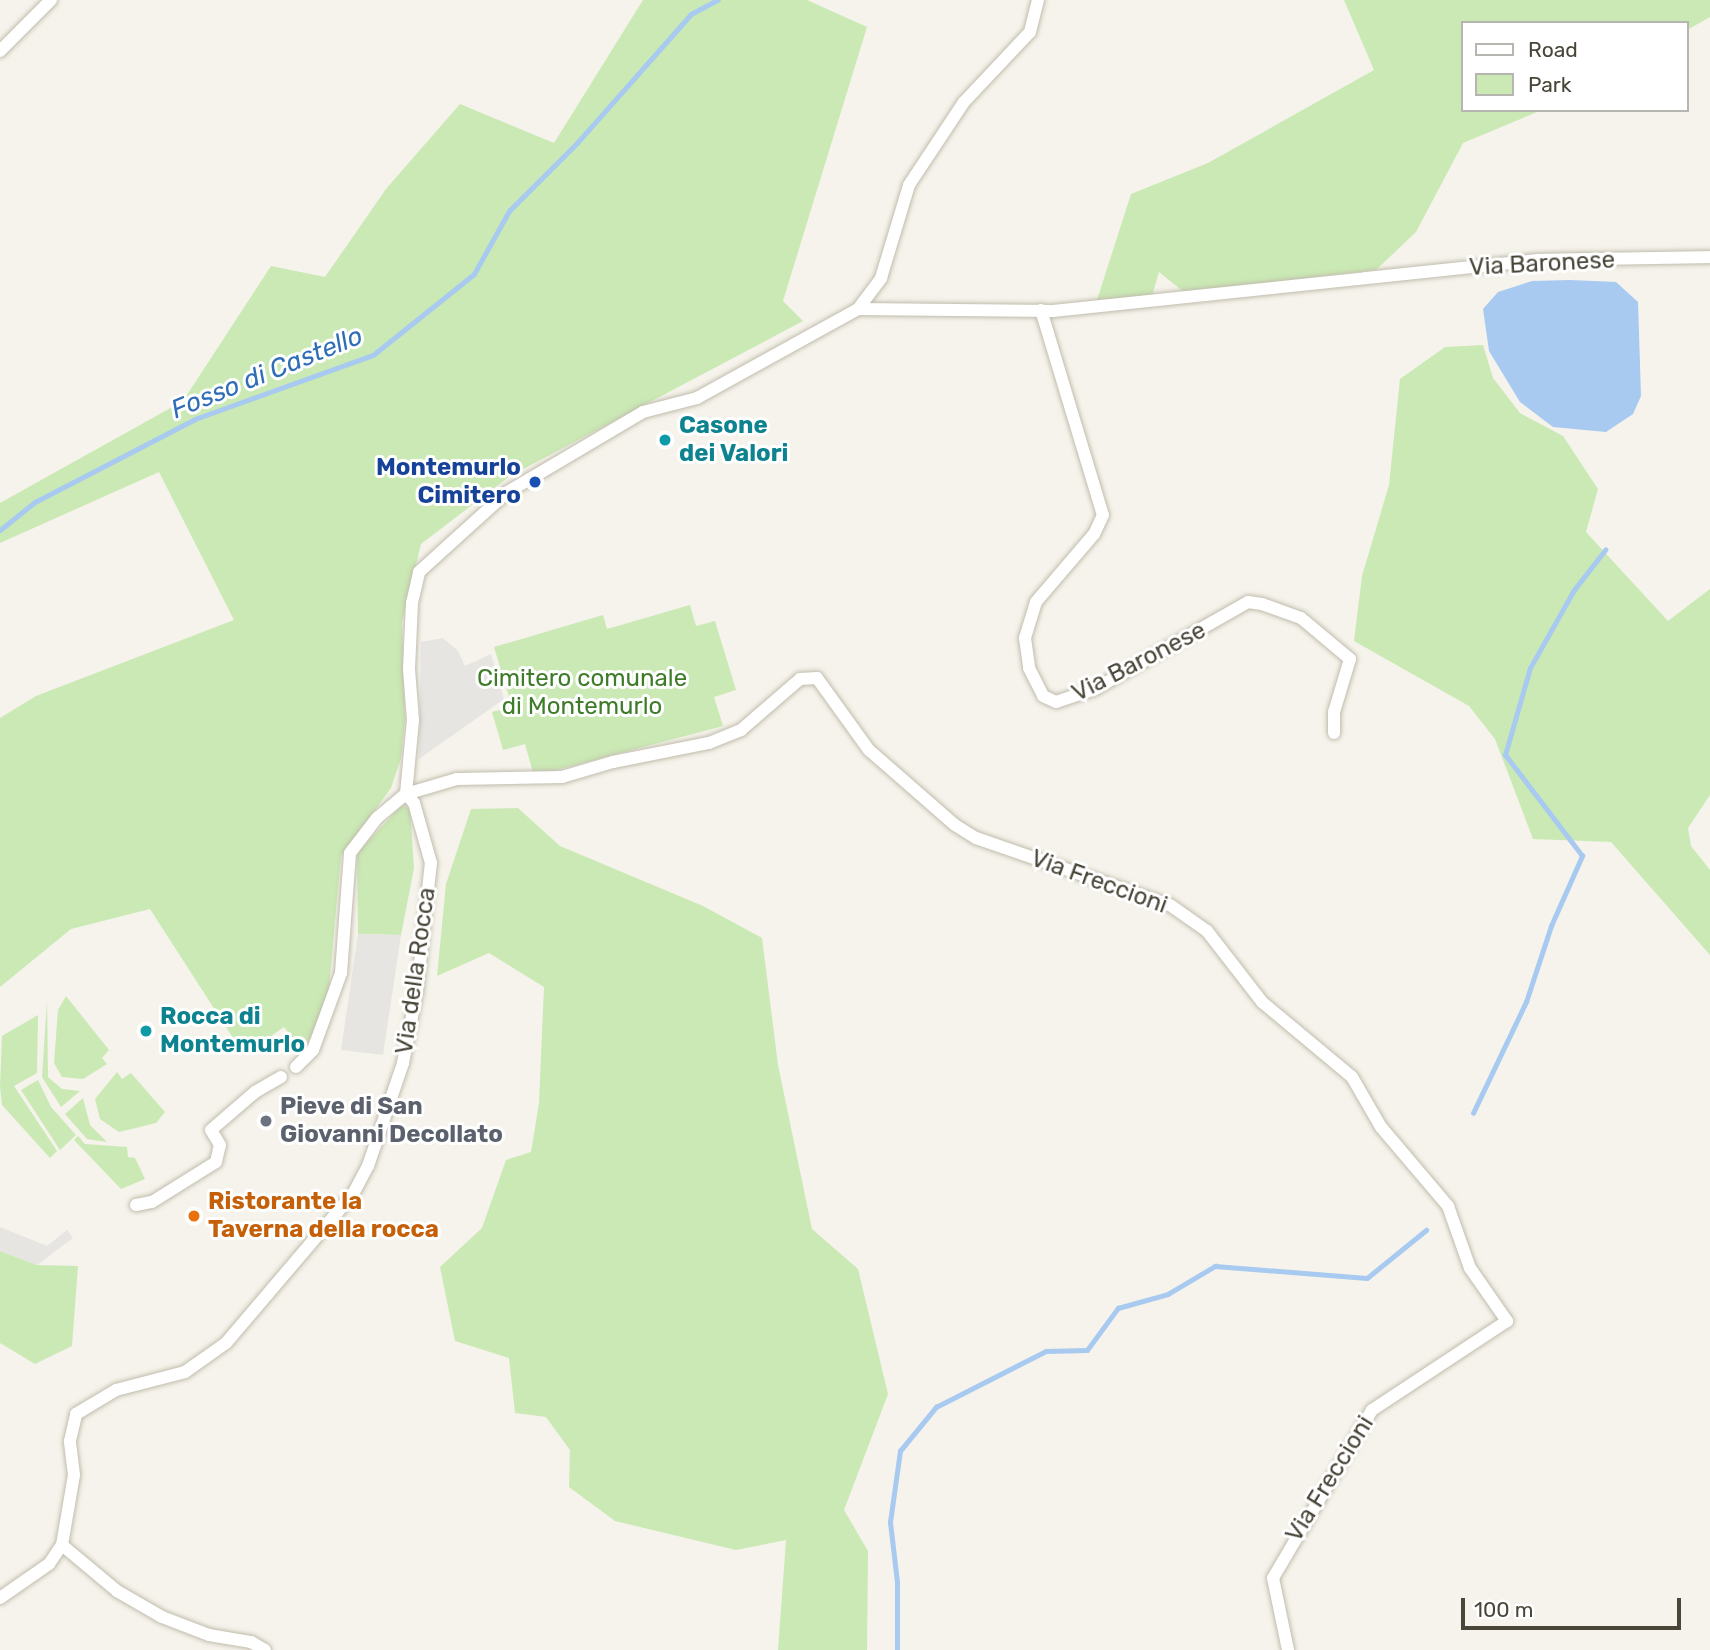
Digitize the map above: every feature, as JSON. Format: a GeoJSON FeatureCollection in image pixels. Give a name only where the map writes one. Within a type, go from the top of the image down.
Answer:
{"type":"FeatureCollection","features":[{"type":"Feature","properties":{"kind":"street"},"geometry":{"type":"LineString","coordinates":[[0,51],[51,0]]}},
{"type":"Feature","properties":{"kind":"street"},"geometry":{"type":"LineString","coordinates":[[296,1067],[313,1050],[341,973],[350,853],[377,818],[406,794],[413,720],[409,669],[412,603],[419,572],[506,493],[643,412],[697,398],[858,309],[881,278],[909,185],[964,102],[1030,32],[1038,0]]}},
{"type":"Feature","properties":{"kind":"street","name":"Via Baronese"},"geometry":{"type":"LineString","coordinates":[[858,309],[1041,310],[1538,260],[1710,257]]}},
{"type":"Feature","properties":{"kind":"street","name":"Via Baronese"},"geometry":{"type":"LineString","coordinates":[[1041,310],[1103,515],[1094,534],[1036,602],[1025,638],[1029,668],[1042,695],[1056,702],[1095,689],[1248,602],[1262,604],[1301,618],[1350,659],[1334,712],[1334,733]]}},
{"type":"Feature","properties":{"kind":"street","name":"Via Freccioni"},"geometry":{"type":"LineString","coordinates":[[406,794],[457,779],[562,777],[613,762],[709,743],[741,730],[800,679],[817,678],[869,750],[955,825],[976,838],[1170,905],[1207,931],[1262,1002],[1352,1077],[1381,1127],[1448,1206],[1470,1268],[1507,1321],[1371,1410],[1273,1578],[1288,1650]]}},
{"type":"Feature","properties":{"kind":"street","name":"Via della Rocca"},"geometry":{"type":"LineString","coordinates":[[62,1545],[75,1475],[70,1441],[76,1415],[116,1390],[186,1372],[226,1343],[353,1194],[368,1166],[403,1063],[418,991],[431,863],[414,803],[406,794]]}},
{"type":"Feature","properties":{"kind":"street"},"geometry":{"type":"LineString","coordinates":[[136,1205],[152,1202],[216,1162],[220,1145],[211,1130],[255,1092],[281,1077]]}},
{"type":"Feature","properties":{"kind":"street"},"geometry":{"type":"LineString","coordinates":[[0,1598],[49,1564],[62,1545],[117,1591],[162,1617],[209,1635],[251,1642],[265,1650]]}},
{"type":"Feature","properties":{"kind":"green space"},"geometry":{"type":"Polygon","coordinates":[[[643,0],[807,0],[867,27],[783,301],[803,321],[510,476],[421,544],[402,622],[405,721],[401,758],[391,788],[341,856],[328,999],[304,1051],[284,1027],[244,1055],[150,909],[71,929],[0,987],[0,718],[36,696],[234,620],[159,472],[0,543],[0,503],[183,401],[271,266],[325,277],[386,189],[460,104],[554,143],[643,0]]]}},
{"type":"Feature","properties":{"kind":"green space"},"geometry":{"type":"Polygon","coordinates":[[[1344,0],[1710,0],[1710,17],[1689,29],[1689,21],[1462,21],[1462,112],[1537,112],[1463,143],[1416,232],[1376,270],[1185,293],[1159,272],[1152,296],[1097,300],[1131,194],[1208,163],[1374,70],[1344,0]]]}},
{"type":"Feature","properties":{"kind":"green space"},"geometry":{"type":"Polygon","coordinates":[[[1483,345],[1493,378],[1520,413],[1563,436],[1598,489],[1586,532],[1668,621],[1710,589],[1710,795],[1688,828],[1691,846],[1710,870],[1710,955],[1611,842],[1533,839],[1495,739],[1469,706],[1354,641],[1362,576],[1389,485],[1400,379],[1445,347],[1483,345]]]}},
{"type":"Feature","properties":{"kind":"green space","name":"Cimitero comunale di Montemurlo"},"geometry":{"type":"Polygon","coordinates":[[[690,605],[696,626],[715,621],[736,690],[714,697],[723,726],[534,776],[525,744],[503,750],[492,712],[512,707],[494,647],[603,615],[607,629],[690,605]]]}},
{"type":"Feature","properties":{"kind":"green space"},"geometry":{"type":"Polygon","coordinates":[[[402,805],[410,809],[414,868],[401,935],[358,934],[357,853],[402,805]]]}},
{"type":"Feature","properties":{"kind":"green space"},"geometry":{"type":"Polygon","coordinates":[[[518,808],[560,846],[703,906],[762,938],[778,1065],[812,1229],[858,1269],[888,1394],[844,1510],[868,1551],[867,1650],[778,1650],[786,1540],[736,1550],[615,1521],[569,1487],[570,1450],[546,1417],[515,1413],[509,1358],[455,1341],[440,1267],[482,1228],[506,1160],[531,1152],[539,1103],[544,987],[489,953],[437,976],[446,884],[471,809],[518,808]]]}},
{"type":"Feature","properties":{"kind":"green space"},"geometry":{"type":"Polygon","coordinates":[[[66,996],[109,1050],[102,1058],[107,1064],[83,1079],[62,1077],[54,1063],[58,1010],[66,996]]]}},
{"type":"Feature","properties":{"kind":"green space"},"geometry":{"type":"Polygon","coordinates":[[[47,1001],[48,1077],[62,1089],[80,1091],[61,1107],[42,1077],[47,1001]]]}},
{"type":"Feature","properties":{"kind":"green space"},"geometry":{"type":"Polygon","coordinates":[[[38,1015],[37,1073],[14,1086],[57,1151],[50,1158],[2,1105],[0,1087],[2,1036],[38,1015]]]}},
{"type":"Feature","properties":{"kind":"green space"},"geometry":{"type":"Polygon","coordinates":[[[117,1072],[122,1079],[131,1073],[165,1112],[156,1123],[119,1132],[100,1119],[95,1099],[117,1072]]]}},
{"type":"Feature","properties":{"kind":"green space"},"geometry":{"type":"Polygon","coordinates":[[[38,1080],[51,1107],[76,1135],[60,1150],[21,1090],[38,1080]]]}},
{"type":"Feature","properties":{"kind":"green space"},"geometry":{"type":"Polygon","coordinates":[[[83,1098],[90,1125],[107,1142],[87,1139],[65,1114],[83,1098]]]}},
{"type":"Feature","properties":{"kind":"green space"},"geometry":{"type":"Polygon","coordinates":[[[78,1136],[85,1144],[127,1147],[128,1157],[135,1158],[145,1179],[121,1189],[74,1140],[78,1136]]]}},
{"type":"Feature","properties":{"kind":"green space"},"geometry":{"type":"Polygon","coordinates":[[[0,1251],[37,1265],[78,1266],[72,1346],[35,1364],[0,1343],[0,1251]]]}},
{"type":"Feature","properties":{"kind":"shaded area"},"geometry":{"type":"Polygon","coordinates":[[[443,638],[458,651],[465,666],[491,654],[504,699],[419,759],[421,642],[443,638]]]}},
{"type":"Feature","properties":{"kind":"shaded area"},"geometry":{"type":"Polygon","coordinates":[[[358,934],[401,935],[383,1055],[341,1050],[358,934]]]}},
{"type":"Feature","properties":{"kind":"shaded area"},"geometry":{"type":"Polygon","coordinates":[[[0,1227],[47,1246],[67,1230],[73,1238],[37,1265],[0,1251],[0,1227]]]}},
{"type":"Feature","properties":{"kind":"water"},"geometry":{"type":"Polygon","coordinates":[[[1532,281],[1616,282],[1638,302],[1641,396],[1633,414],[1606,432],[1553,427],[1520,402],[1489,351],[1483,309],[1498,292],[1532,281]]]}},
{"type":"Feature","properties":{"kind":"waterway","name":"Fosso di Castello"},"geometry":{"type":"LineString","coordinates":[[0,530],[35,502],[195,419],[373,355],[474,274],[509,211],[577,143],[691,14],[717,0]]}},
{"type":"Feature","properties":{"kind":"waterway"},"geometry":{"type":"LineString","coordinates":[[1473,1113],[1526,1002],[1551,926],[1582,856],[1505,755],[1530,668],[1574,590],[1605,550]]}},
{"type":"Feature","properties":{"kind":"waterway"},"geometry":{"type":"LineString","coordinates":[[897,1650],[897,1582],[890,1522],[900,1451],[936,1407],[1046,1351],[1087,1350],[1118,1308],[1168,1294],[1215,1266],[1367,1278],[1426,1230]]}},
{"type":"Feature","properties":{"kind":"place","name":"Casone dei Valori"},"geometry":{"type":"Point","coordinates":[665,440]}},
{"type":"Feature","properties":{"kind":"place","name":"Montemurlo Cimitero"},"geometry":{"type":"Point","coordinates":[535,482]}},
{"type":"Feature","properties":{"kind":"place","name":"Rocca di Montemurlo"},"geometry":{"type":"Point","coordinates":[146,1031]}},
{"type":"Feature","properties":{"kind":"place","name":"Pieve di San Giovanni Decollato"},"geometry":{"type":"Point","coordinates":[266,1121]}},
{"type":"Feature","properties":{"kind":"place","name":"Ristorante la Taverna della rocca"},"geometry":{"type":"Point","coordinates":[194,1216]}}]}
